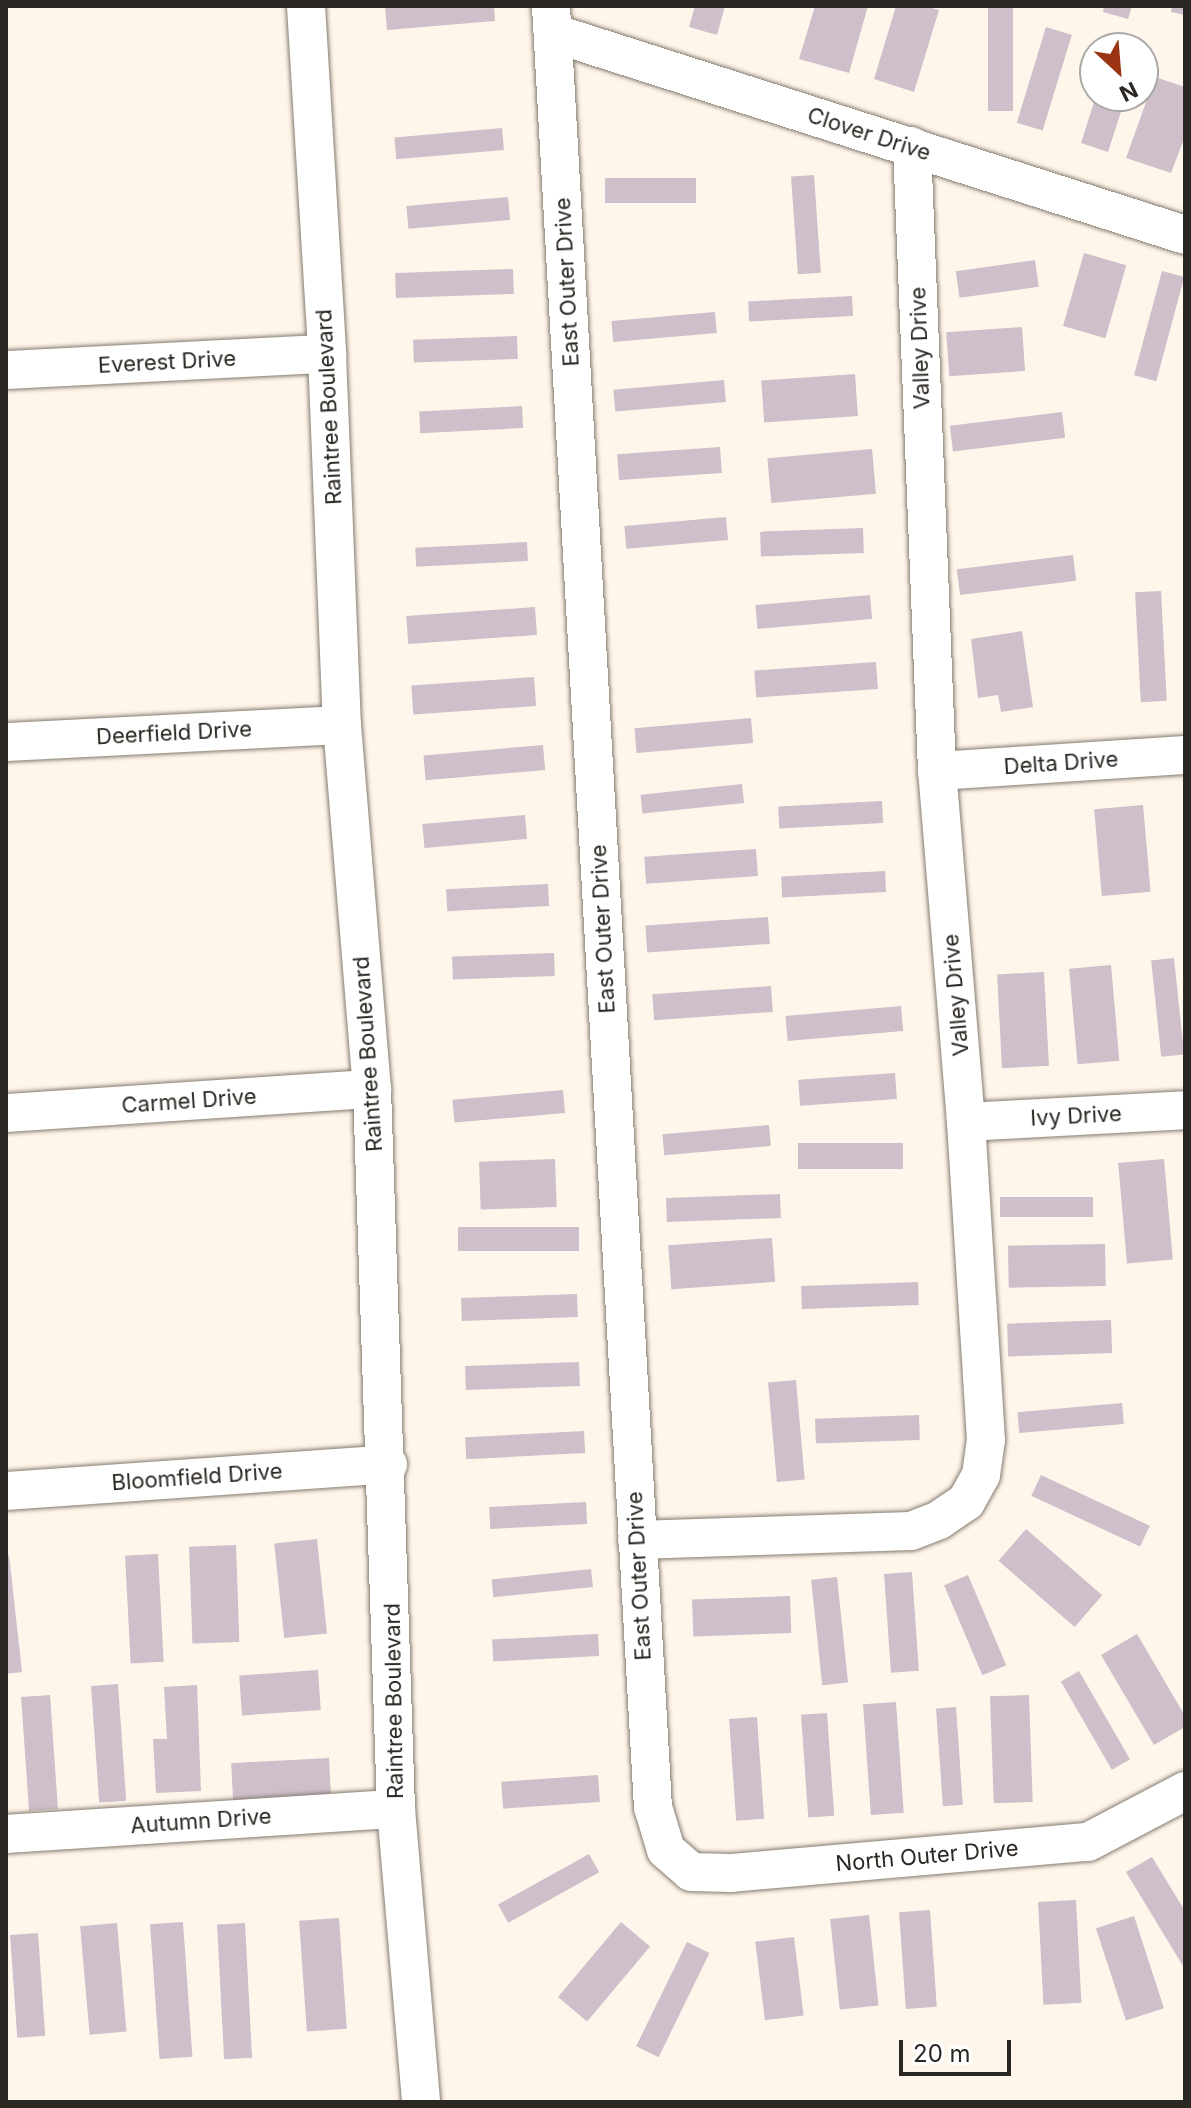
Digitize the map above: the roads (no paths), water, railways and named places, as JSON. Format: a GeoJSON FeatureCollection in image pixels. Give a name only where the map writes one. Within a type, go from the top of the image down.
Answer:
{"type":"FeatureCollection","features":[{"type":"Feature","properties":{"kind":"street","name":"Raintree Boulevard"},"geometry":{"type":"LineString","coordinates":[[306,6],[327,354],[342,725],[372,1089],[388,1464],[396,1809],[421,2102]]}},
{"type":"Feature","properties":{"kind":"street","name":"Clover Drive"},"geometry":{"type":"LineString","coordinates":[[552,20],[912,147],[1185,235]]}},
{"type":"Feature","properties":{"kind":"street","name":"East Outer Drive"},"geometry":{"type":"LineString","coordinates":[[552,20],[653,1807],[666,1850]]}},
{"type":"Feature","properties":{"kind":"street","name":"Valley Drive"},"geometry":{"type":"LineString","coordinates":[[637,1540],[911,1531],[939,1520],[966,1502],[981,1475],[986,1440],[966,1122],[937,771],[912,147]]}},
{"type":"Feature","properties":{"kind":"street","name":"Everest Drive"},"geometry":{"type":"LineString","coordinates":[[6,370],[327,354]]}},
{"type":"Feature","properties":{"kind":"street","name":"Deerfield Drive"},"geometry":{"type":"LineString","coordinates":[[6,742],[342,725]]}},
{"type":"Feature","properties":{"kind":"street","name":"Delta Drive"},"geometry":{"type":"LineString","coordinates":[[937,771],[1185,755]]}},
{"type":"Feature","properties":{"kind":"street","name":"Carmel Drive"},"geometry":{"type":"LineString","coordinates":[[6,1113],[372,1089]]}},
{"type":"Feature","properties":{"kind":"street","name":"Ivy Drive"},"geometry":{"type":"LineString","coordinates":[[966,1122],[1185,1110]]}},
{"type":"Feature","properties":{"kind":"street","name":"Bloomfield Drive"},"geometry":{"type":"LineString","coordinates":[[6,1491],[388,1464]]}},
{"type":"Feature","properties":{"kind":"street","name":"North Outer Drive"},"geometry":{"type":"LineString","coordinates":[[666,1850],[691,1872],[731,1873],[1088,1842],[1185,1791]]}},
{"type":"Feature","properties":{"kind":"street","name":"Autumn Drive"},"geometry":{"type":"LineString","coordinates":[[6,1834],[396,1809]]}}]}
